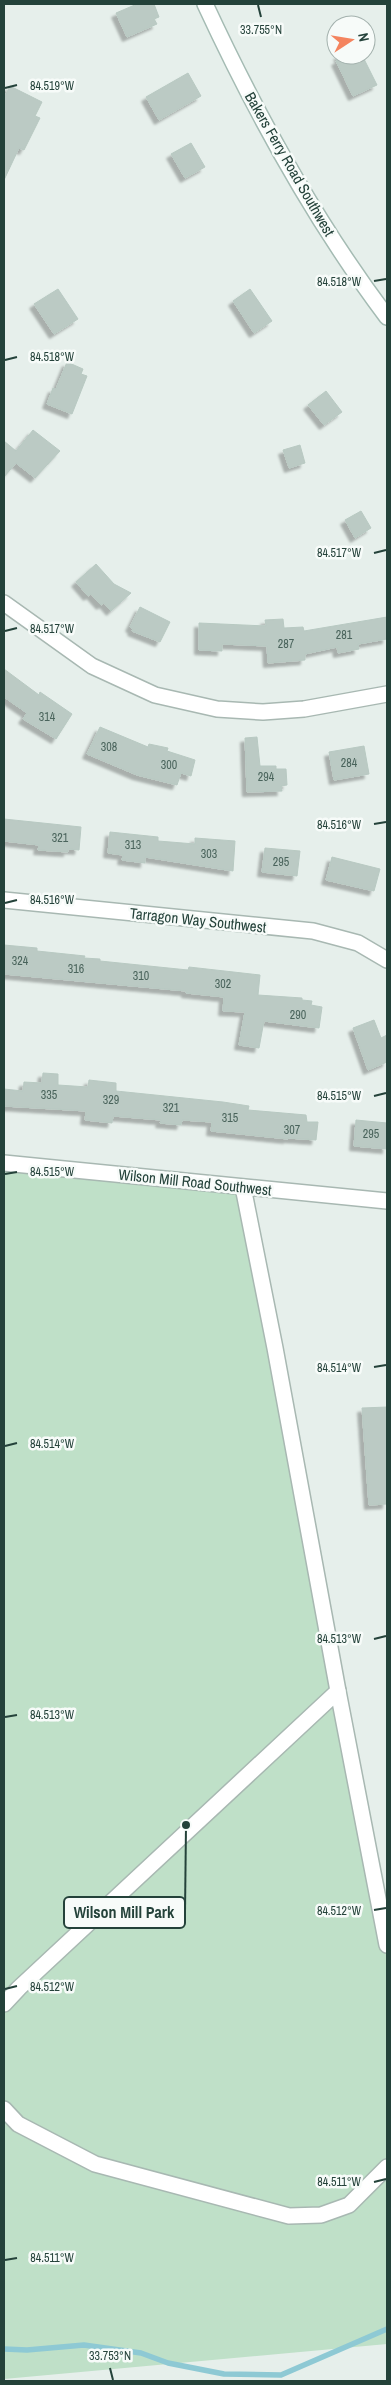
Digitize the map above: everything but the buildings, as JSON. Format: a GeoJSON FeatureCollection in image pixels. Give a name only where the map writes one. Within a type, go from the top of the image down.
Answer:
{"type":"FeatureCollection","features":[{"type":"Feature","properties":{"kind":"street","name":"Bakers Ferry Road Southwest"},"geometry":{"type":"LineString","coordinates":[[205,4],[240,78],[297,183],[355,274],[387,317]]}},
{"type":"Feature","properties":{"kind":"street"},"geometry":{"type":"LineString","coordinates":[[4,603],[92,666],[155,695],[217,709],[264,712],[304,709],[387,694]]}},
{"type":"Feature","properties":{"kind":"street","name":"Tarragon Way Southwest"},"geometry":{"type":"LineString","coordinates":[[4,900],[313,931],[358,943],[387,960]]}},
{"type":"Feature","properties":{"kind":"street","name":"Wilson Mill Road Southwest"},"geometry":{"type":"LineString","coordinates":[[4,1163],[387,1201]]}},
{"type":"Feature","properties":{"kind":"street"},"geometry":{"type":"LineString","coordinates":[[243,1187],[387,1944]]}},
{"type":"Feature","properties":{"kind":"street"},"geometry":{"type":"LineString","coordinates":[[4,2004],[338,1691]]}},
{"type":"Feature","properties":{"kind":"street"},"geometry":{"type":"LineString","coordinates":[[4,2109],[18,2124],[95,2164],[289,2216],[321,2215],[349,2205],[387,2167]]}},
{"type":"Feature","properties":{"kind":"green space"},"geometry":{"type":"Polygon","coordinates":[[[4,1168],[252,1186],[300,1505],[387,1913],[387,2344],[4,2379],[4,1168]]]}},
{"type":"Feature","properties":{"kind":"waterway"},"geometry":{"type":"LineString","coordinates":[[4,2349],[27,2350],[84,2345],[141,2353],[168,2363],[224,2374],[281,2375],[387,2329]]}},
{"type":"Feature","properties":{"kind":"place","name":"Wilson Mill Park"},"geometry":{"type":"Point","coordinates":[186,1825]}}]}
